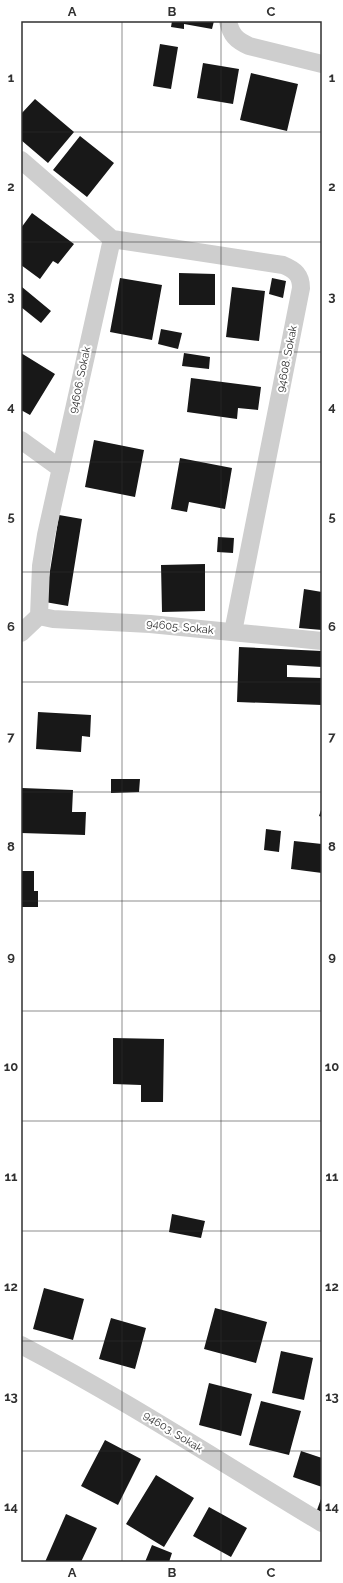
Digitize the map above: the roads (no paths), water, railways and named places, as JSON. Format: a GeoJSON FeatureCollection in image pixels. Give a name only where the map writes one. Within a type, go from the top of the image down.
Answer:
{"type":"FeatureCollection","features":[{"type":"Feature","properties":{"kind":"street"},"geometry":{"type":"LineString","coordinates":[[228,21],[230,31],[238,41],[249,46],[322,64]]}},
{"type":"Feature","properties":{"kind":"street"},"geometry":{"type":"LineString","coordinates":[[21,160],[112,239]]}},
{"type":"Feature","properties":{"kind":"street","name":"94606. Sokak"},"geometry":{"type":"LineString","coordinates":[[39,616],[41,566],[46,535],[112,239]]}},
{"type":"Feature","properties":{"kind":"street","name":"94608. Sokak"},"geometry":{"type":"LineString","coordinates":[[112,239],[283,265],[292,269],[301,279],[301,288],[233,632]]}},
{"type":"Feature","properties":{"kind":"street"},"geometry":{"type":"LineString","coordinates":[[21,440],[60,469]]}},
{"type":"Feature","properties":{"kind":"street"},"geometry":{"type":"LineString","coordinates":[[21,633],[39,616]]}},
{"type":"Feature","properties":{"kind":"street","name":"94605. Sokak"},"geometry":{"type":"LineString","coordinates":[[39,616],[53,619],[112,621],[322,641]]}},
{"type":"Feature","properties":{"kind":"street","name":"94603. Sokak"},"geometry":{"type":"LineString","coordinates":[[21,1345],[153,1419],[322,1522]]}}]}
